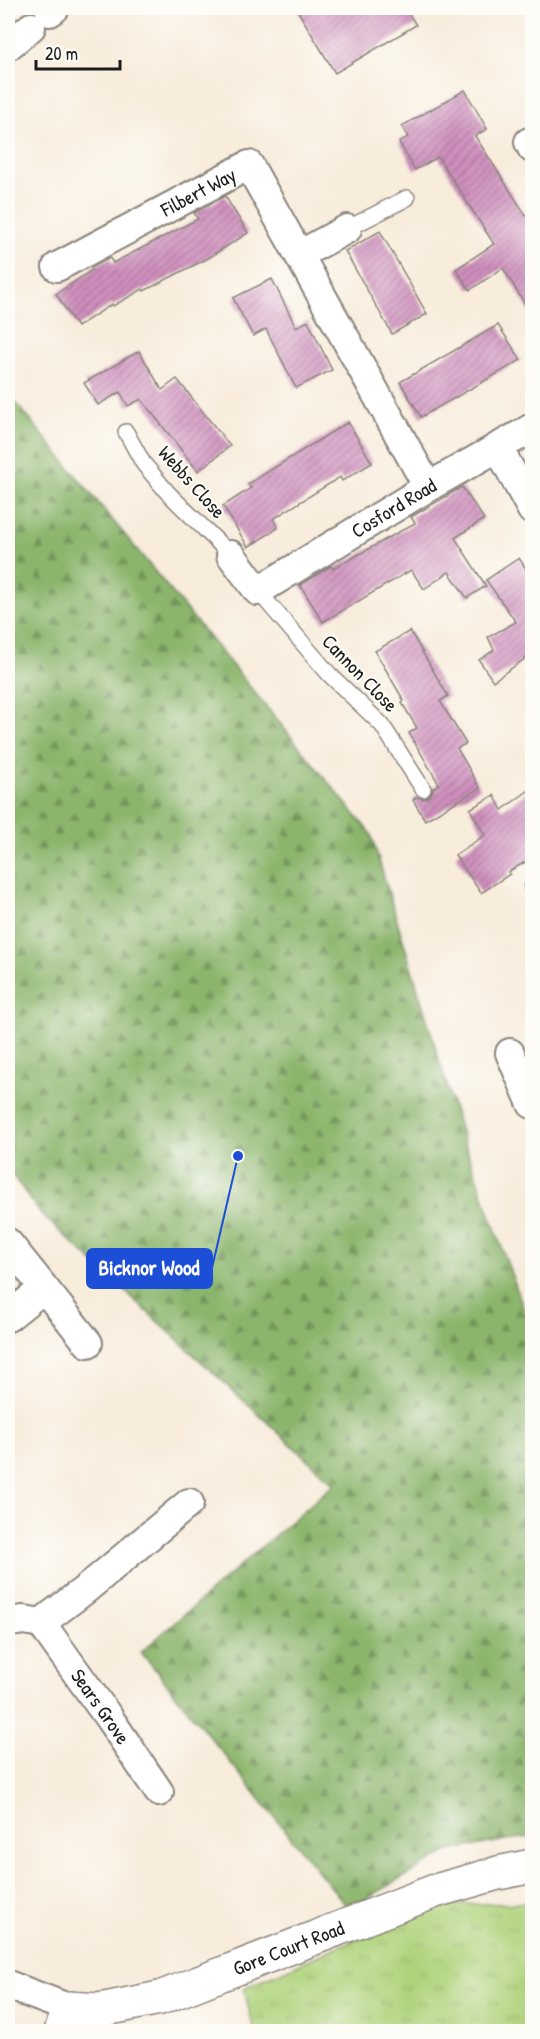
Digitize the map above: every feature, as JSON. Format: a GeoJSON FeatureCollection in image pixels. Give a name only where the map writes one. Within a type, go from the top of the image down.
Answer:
{"type":"FeatureCollection","features":[{"type":"Feature","properties":{"kind":"street"},"geometry":{"type":"LineString","coordinates":[[8,46],[45,15]]}},
{"type":"Feature","properties":{"kind":"street","name":"Filbert Way"},"geometry":{"type":"LineString","coordinates":[[57,267],[249,165],[428,487]]}},
{"type":"Feature","properties":{"kind":"street"},"geometry":{"type":"LineString","coordinates":[[299,255],[347,229]]}},
{"type":"Feature","properties":{"kind":"street","name":"Cosford Road"},"geometry":{"type":"LineString","coordinates":[[258,591],[428,487],[532,428]]}},
{"type":"Feature","properties":{"kind":"street"},"geometry":{"type":"LineString","coordinates":[[498,447],[532,510]]}},
{"type":"Feature","properties":{"kind":"street"},"geometry":{"type":"LineString","coordinates":[[231,555],[258,591]]}},
{"type":"Feature","properties":{"kind":"street"},"geometry":{"type":"LineString","coordinates":[[510,1053],[532,1104]]}},
{"type":"Feature","properties":{"kind":"street"},"geometry":{"type":"LineString","coordinates":[[8,1243],[88,1343]]}},
{"type":"Feature","properties":{"kind":"street"},"geometry":{"type":"LineString","coordinates":[[8,1317],[43,1288]]}},
{"type":"Feature","properties":{"kind":"street"},"geometry":{"type":"LineString","coordinates":[[8,1622],[24,1620],[41,1623],[87,1589],[189,1503]]}},
{"type":"Feature","properties":{"kind":"street","name":"Sears Grove"},"geometry":{"type":"LineString","coordinates":[[41,1623],[159,1792]]}},
{"type":"Feature","properties":{"kind":"street","name":"Gore Court Road"},"geometry":{"type":"LineString","coordinates":[[64,2020],[160,1998],[435,1891],[532,1866]]}},
{"type":"Feature","properties":{"kind":"street"},"geometry":{"type":"LineString","coordinates":[[8,1985],[64,2020]]}},
{"type":"Feature","properties":{"kind":"lane"},"geometry":{"type":"LineString","coordinates":[[347,229],[407,198]]}},
{"type":"Feature","properties":{"kind":"lane","name":"Webbs Close"},"geometry":{"type":"LineString","coordinates":[[126,432],[143,463],[168,493],[231,555]]}},
{"type":"Feature","properties":{"kind":"lane","name":"Cannon Close"},"geometry":{"type":"LineString","coordinates":[[258,591],[329,674],[382,725],[423,789]]}},
{"type":"Feature","properties":{"kind":"green space"},"geometry":{"type":"Polygon","coordinates":[[[8,393],[371,834],[464,1142],[532,1332],[532,1837],[448,1851],[349,1909],[141,1652],[334,1484],[40,1213],[8,1169],[8,393]]]}},
{"type":"Feature","properties":{"kind":"green space"},"geometry":{"type":"Polygon","coordinates":[[[532,1903],[532,2031],[254,2031],[244,1988],[433,1905],[532,1903]]]}},
{"type":"Feature","properties":{"kind":"building"},"geometry":{"type":"Polygon","coordinates":[[[296,8],[405,8],[416,25],[335,73],[296,8]]]}},
{"type":"Feature","properties":{"kind":"building"},"geometry":{"type":"Polygon","coordinates":[[[465,90],[487,129],[475,136],[532,225],[532,316],[503,268],[470,290],[456,269],[494,244],[438,157],[415,170],[399,142],[408,137],[402,126],[465,90]]]}},
{"type":"Feature","properties":{"kind":"building"},"geometry":{"type":"Polygon","coordinates":[[[225,196],[248,233],[208,258],[113,306],[112,304],[77,327],[56,294],[92,270],[91,268],[110,258],[113,263],[198,219],[194,213],[225,196]]]}},
{"type":"Feature","properties":{"kind":"building"},"geometry":{"type":"Polygon","coordinates":[[[380,231],[427,314],[392,334],[345,251],[380,231]]]}},
{"type":"Feature","properties":{"kind":"building"},"geometry":{"type":"Polygon","coordinates":[[[272,279],[296,327],[308,321],[332,370],[296,388],[266,329],[253,336],[233,298],[272,279]]]}},
{"type":"Feature","properties":{"kind":"building"},"geometry":{"type":"Polygon","coordinates":[[[498,325],[521,360],[421,417],[400,382],[498,325]]]}},
{"type":"Feature","properties":{"kind":"building"},"geometry":{"type":"Polygon","coordinates":[[[139,351],[162,390],[177,379],[230,446],[198,471],[141,399],[128,406],[120,392],[98,405],[84,383],[139,351]]]}},
{"type":"Feature","properties":{"kind":"building"},"geometry":{"type":"Polygon","coordinates":[[[348,422],[372,463],[342,481],[340,477],[273,519],[278,528],[248,547],[223,506],[251,488],[248,484],[348,422]]]}},
{"type":"Feature","properties":{"kind":"building"},"geometry":{"type":"Polygon","coordinates":[[[462,487],[484,519],[455,538],[486,586],[467,598],[449,572],[424,589],[411,570],[323,622],[300,585],[331,566],[333,569],[415,523],[411,517],[462,487]]]}},
{"type":"Feature","properties":{"kind":"building"},"geometry":{"type":"Polygon","coordinates":[[[519,558],[532,578],[532,654],[493,681],[479,660],[494,650],[488,637],[516,622],[486,580],[519,558]]]}},
{"type":"Feature","properties":{"kind":"building"},"geometry":{"type":"Polygon","coordinates":[[[410,631],[448,696],[440,701],[466,744],[457,748],[480,788],[425,820],[413,800],[417,797],[423,799],[428,797],[433,788],[439,784],[409,733],[417,728],[375,651],[410,631]]]}},
{"type":"Feature","properties":{"kind":"building"},"geometry":{"type":"Polygon","coordinates":[[[532,788],[532,858],[508,872],[510,874],[481,893],[455,855],[485,835],[470,809],[494,795],[502,810],[532,788]]]}},
{"type":"Feature","properties":{"kind":"place","name":"Bicknor Wood"},"geometry":{"type":"Point","coordinates":[238,1156]}}]}
